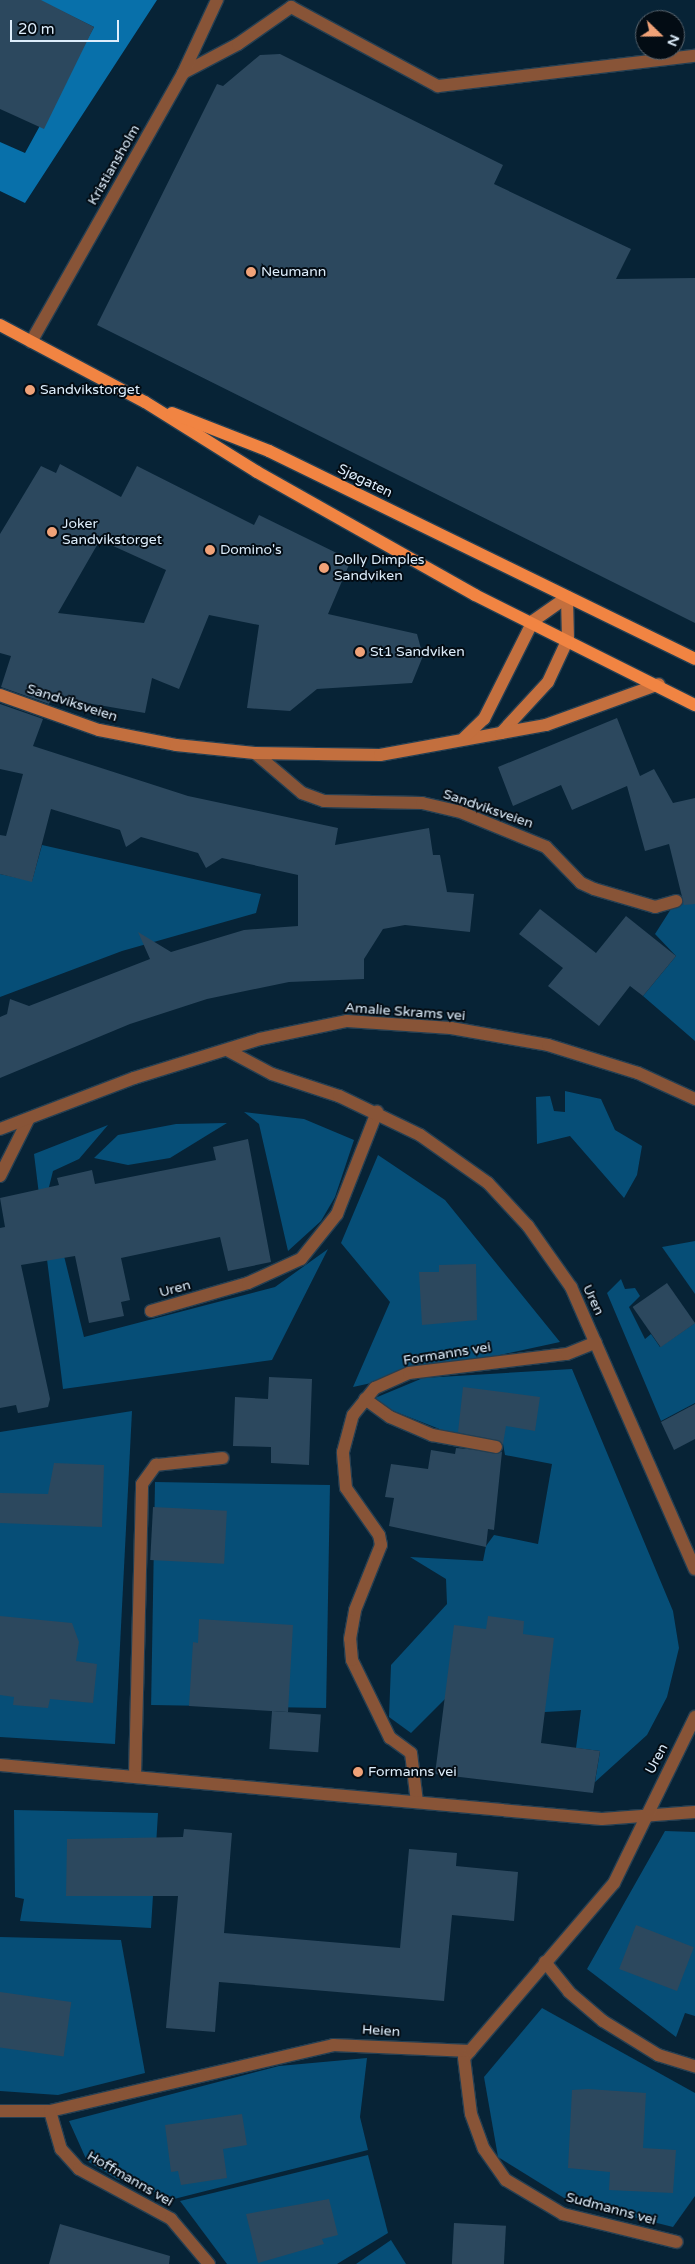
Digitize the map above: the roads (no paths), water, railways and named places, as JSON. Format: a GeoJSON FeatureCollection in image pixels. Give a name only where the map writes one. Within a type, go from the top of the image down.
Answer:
{"type":"FeatureCollection","features":[{"type":"Feature","properties":{"kind":"main road","name":"Sjøgaten"},"geometry":{"type":"LineString","coordinates":[[0,325],[144,402],[257,472],[476,595],[532,621]]}},
{"type":"Feature","properties":{"kind":"main road","name":"Sjøgaten"},"geometry":{"type":"LineString","coordinates":[[144,402],[269,450],[568,597]]}},
{"type":"Feature","properties":{"kind":"main road"},"geometry":{"type":"LineString","coordinates":[[464,738],[484,719],[532,621],[568,597]]}},
{"type":"Feature","properties":{"kind":"main road"},"geometry":{"type":"LineString","coordinates":[[502,733],[543,692],[568,639],[568,597]]}},
{"type":"Feature","properties":{"kind":"main road"},"geometry":{"type":"LineString","coordinates":[[568,597],[695,660]]}},
{"type":"Feature","properties":{"kind":"main road"},"geometry":{"type":"LineString","coordinates":[[532,621],[658,684],[695,705]]}},
{"type":"Feature","properties":{"kind":"main road","name":"Sandviksveien"},"geometry":{"type":"LineString","coordinates":[[0,695],[99,730],[176,745],[255,753],[380,754],[546,725],[658,684]]}},
{"type":"Feature","properties":{"kind":"street","name":"Kristiansholm"},"geometry":{"type":"LineString","coordinates":[[31,342],[183,73],[218,0]]}},
{"type":"Feature","properties":{"kind":"street"},"geometry":{"type":"LineString","coordinates":[[183,73],[238,44],[291,7],[438,86],[695,56]]}},
{"type":"Feature","properties":{"kind":"street","name":"Sandviksveien"},"geometry":{"type":"LineString","coordinates":[[255,753],[302,793],[324,801],[422,803],[458,811],[546,847],[581,883],[594,889],[655,907],[676,901]]}},
{"type":"Feature","properties":{"kind":"street","name":"Amalie Skrams vei"},"geometry":{"type":"LineString","coordinates":[[0,1129],[28,1120],[134,1078],[294,1029],[347,1021],[451,1028],[586,1055],[695,1099]]}},
{"type":"Feature","properties":{"kind":"street","name":"Uren"},"geometry":{"type":"LineString","coordinates":[[227,1050],[272,1074],[377,1112],[420,1135],[488,1183],[528,1226],[565,1279],[596,1342],[695,1569]]}},
{"type":"Feature","properties":{"kind":"street","name":"Uren"},"geometry":{"type":"LineString","coordinates":[[151,1311],[248,1283],[301,1259],[337,1214],[377,1112]]}},
{"type":"Feature","properties":{"kind":"street"},"geometry":{"type":"LineString","coordinates":[[0,1176],[28,1120]]}},
{"type":"Feature","properties":{"kind":"street","name":"Formanns vei"},"geometry":{"type":"LineString","coordinates":[[417,1802],[418,1779],[411,1753],[390,1738],[359,1682],[352,1660],[350,1639],[355,1610],[381,1545],[380,1534],[350,1500],[344,1478],[346,1435],[365,1398],[375,1388],[409,1373],[567,1354],[596,1342]]}},
{"type":"Feature","properties":{"kind":"street"},"geometry":{"type":"LineString","coordinates":[[365,1398],[390,1417],[432,1435],[496,1447]]}},
{"type":"Feature","properties":{"kind":"street"},"geometry":{"type":"LineString","coordinates":[[135,1775],[142,1484],[156,1465],[224,1458]]}},
{"type":"Feature","properties":{"kind":"street","name":"Uren"},"geometry":{"type":"LineString","coordinates":[[644,1814],[695,1717]]}},
{"type":"Feature","properties":{"kind":"street"},"geometry":{"type":"LineString","coordinates":[[0,1765],[135,1775],[602,1819],[644,1814],[695,1812]]}},
{"type":"Feature","properties":{"kind":"street"},"geometry":{"type":"LineString","coordinates":[[470,2051],[614,1882],[644,1814]]}},
{"type":"Feature","properties":{"kind":"street"},"geometry":{"type":"LineString","coordinates":[[545,1962],[569,1992],[603,2021],[658,2055],[695,2066]]}},
{"type":"Feature","properties":{"kind":"street","name":"Heien"},"geometry":{"type":"LineString","coordinates":[[0,2111],[50,2111],[333,2045],[470,2051]]}},
{"type":"Feature","properties":{"kind":"street","name":"Sudmanns vei"},"geometry":{"type":"LineString","coordinates":[[470,2051],[464,2058],[471,2114],[484,2149],[506,2180],[563,2214],[677,2242]]}},
{"type":"Feature","properties":{"kind":"street","name":"Hoffmanns vei"},"geometry":{"type":"LineString","coordinates":[[50,2111],[61,2149],[79,2170],[171,2220],[209,2264]]}},
{"type":"Feature","properties":{"kind":"place","name":"Neumann"},"geometry":{"type":"Point","coordinates":[251,272]}},
{"type":"Feature","properties":{"kind":"place","name":"Sandvikstorget"},"geometry":{"type":"Point","coordinates":[30,390]}},
{"type":"Feature","properties":{"kind":"place","name":"Joker Sandvikstorget"},"geometry":{"type":"Point","coordinates":[52,532]}},
{"type":"Feature","properties":{"kind":"place","name":"Domino's"},"geometry":{"type":"Point","coordinates":[210,550]}},
{"type":"Feature","properties":{"kind":"place","name":"Dolly Dimples Sandviken"},"geometry":{"type":"Point","coordinates":[324,568]}},
{"type":"Feature","properties":{"kind":"place","name":"St1 Sandviken"},"geometry":{"type":"Point","coordinates":[360,652]}},
{"type":"Feature","properties":{"kind":"place","name":"Formanns vei"},"geometry":{"type":"Point","coordinates":[358,1772]}}]}
